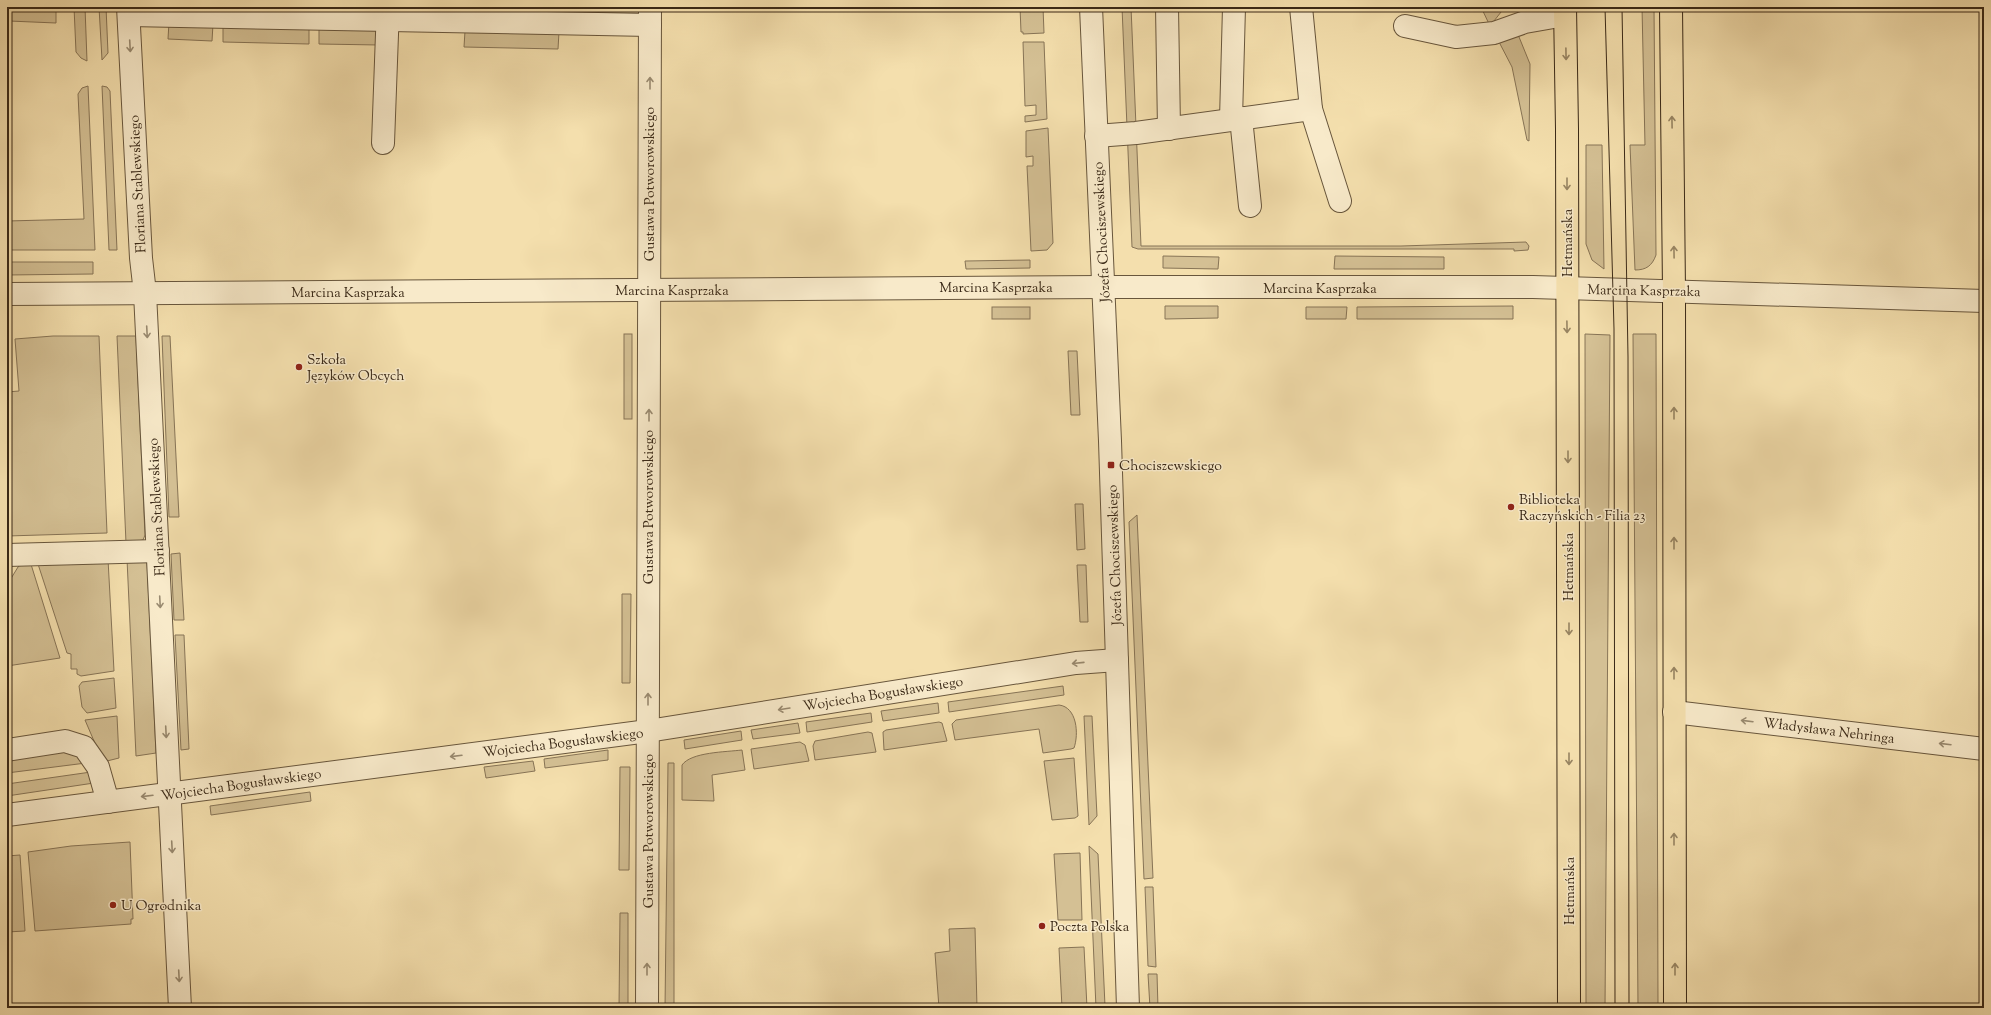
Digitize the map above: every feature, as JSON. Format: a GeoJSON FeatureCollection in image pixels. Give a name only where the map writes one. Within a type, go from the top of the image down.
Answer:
{"type":"FeatureCollection","features":[{"type":"Feature","properties":{"kind":"main road"},"geometry":{"type":"LineString","coordinates":[[1671,7],[1674,291],[1675,1008]]}},
{"type":"Feature","properties":{"kind":"main road","name":"Hetmańska"},"geometry":{"type":"LineString","coordinates":[[1565,11],[1570,1008]]}},
{"type":"Feature","properties":{"kind":"street","name":"Józefa Chociszewskiego"},"geometry":{"type":"LineString","coordinates":[[1091,7],[1117,660],[1128,1008]]}},
{"type":"Feature","properties":{"kind":"street"},"geometry":{"type":"LineString","coordinates":[[1167,7],[1169,129]]}},
{"type":"Feature","properties":{"kind":"street"},"geometry":{"type":"LineString","coordinates":[[1234,7],[1236,119],[1250,206]]}},
{"type":"Feature","properties":{"kind":"street"},"geometry":{"type":"LineString","coordinates":[[1301,7],[1311,109],[1340,201]]}},
{"type":"Feature","properties":{"kind":"street"},"geometry":{"type":"LineString","coordinates":[[129,11],[650,16]]}},
{"type":"Feature","properties":{"kind":"street","name":"Floriana Stablewskiego"},"geometry":{"type":"LineString","coordinates":[[129,11],[141,258],[145,293],[180,1008]]}},
{"type":"Feature","properties":{"kind":"street"},"geometry":{"type":"LineString","coordinates":[[1405,26],[1456,37],[1494,33],[1525,22],[1565,11]]}},
{"type":"Feature","properties":{"kind":"street"},"geometry":{"type":"LineString","coordinates":[[383,143],[388,13]]}},
{"type":"Feature","properties":{"kind":"street","name":"Gustawa Potworowskiego"},"geometry":{"type":"LineString","coordinates":[[648,1008],[650,16]]}},
{"type":"Feature","properties":{"kind":"street"},"geometry":{"type":"LineString","coordinates":[[1096,136],[1136,134],[1311,109]]}},
{"type":"Feature","properties":{"kind":"street","name":"Marcina Kasprzaka"},"geometry":{"type":"LineString","coordinates":[[7,294],[1103,287],[1567,288],[1984,301]]}},
{"type":"Feature","properties":{"kind":"street"},"geometry":{"type":"LineString","coordinates":[[7,555],[158,551]]}},
{"type":"Feature","properties":{"kind":"street","name":"Wojciecha Bogusławskiego"},"geometry":{"type":"LineString","coordinates":[[7,815],[648,731],[1076,663],[1117,660]]}},
{"type":"Feature","properties":{"kind":"street","name":"Władysława Nehringa"},"geometry":{"type":"LineString","coordinates":[[1674,712],[1984,749]]}},
{"type":"Feature","properties":{"kind":"street"},"geometry":{"type":"LineString","coordinates":[[7,750],[65,741],[84,747],[98,767],[108,802]]}},
{"type":"Feature","properties":{"kind":"shaded area"},"geometry":{"type":"Polygon","coordinates":[[[9,7],[56,10],[56,23],[9,21],[9,7]]]}},
{"type":"Feature","properties":{"kind":"shaded area"},"geometry":{"type":"Polygon","coordinates":[[[74,7],[85,7],[87,61],[81,58],[76,52],[74,7]]]}},
{"type":"Feature","properties":{"kind":"shaded area"},"geometry":{"type":"Polygon","coordinates":[[[99,7],[106,7],[108,53],[102,60],[99,7]]]}},
{"type":"Feature","properties":{"kind":"shaded area"},"geometry":{"type":"Polygon","coordinates":[[[1020,7],[1043,7],[1044,33],[1023,34],[1023,32],[1021,32],[1020,7]]]}},
{"type":"Feature","properties":{"kind":"shaded area"},"geometry":{"type":"Polygon","coordinates":[[[1122,7],[1131,7],[1141,246],[1401,246],[1526,242],[1529,246],[1528,250],[1138,249],[1132,247],[1122,7]]]}},
{"type":"Feature","properties":{"kind":"shaded area"},"geometry":{"type":"Polygon","coordinates":[[[1481,7],[1505,7],[1490,26],[1481,7]]]}},
{"type":"Feature","properties":{"kind":"shaded area"},"geometry":{"type":"Polygon","coordinates":[[[1642,7],[1654,7],[1656,255],[1653,262],[1648,267],[1635,270],[1630,145],[1645,145],[1642,7]]]}},
{"type":"Feature","properties":{"kind":"shaded area"},"geometry":{"type":"Polygon","coordinates":[[[169,22],[213,24],[212,41],[168,39],[169,22]]]}},
{"type":"Feature","properties":{"kind":"shaded area"},"geometry":{"type":"Polygon","coordinates":[[[223,24],[309,28],[309,44],[223,42],[223,24]]]}},
{"type":"Feature","properties":{"kind":"shaded area"},"geometry":{"type":"Polygon","coordinates":[[[319,29],[377,30],[379,45],[319,44],[319,29]]]}},
{"type":"Feature","properties":{"kind":"shaded area"},"geometry":{"type":"Polygon","coordinates":[[[465,31],[559,32],[558,49],[464,47],[465,31]]]}},
{"type":"Feature","properties":{"kind":"shaded area"},"geometry":{"type":"Polygon","coordinates":[[[1517,32],[1530,64],[1529,141],[1527,140],[1512,67],[1498,40],[1517,32]]]}},
{"type":"Feature","properties":{"kind":"shaded area"},"geometry":{"type":"Polygon","coordinates":[[[1023,42],[1044,42],[1047,119],[1025,122],[1025,116],[1036,115],[1036,105],[1025,106],[1023,42]]]}},
{"type":"Feature","properties":{"kind":"shaded area"},"geometry":{"type":"Polygon","coordinates":[[[88,86],[95,250],[7,250],[7,221],[84,219],[78,94],[82,88],[88,86]]]}},
{"type":"Feature","properties":{"kind":"shaded area"},"geometry":{"type":"Polygon","coordinates":[[[102,86],[107,87],[110,91],[117,250],[109,250],[102,86]]]}},
{"type":"Feature","properties":{"kind":"shaded area"},"geometry":{"type":"Polygon","coordinates":[[[1048,128],[1053,243],[1047,250],[1031,251],[1027,166],[1033,166],[1033,156],[1026,157],[1026,131],[1048,128]]]}},
{"type":"Feature","properties":{"kind":"shaded area"},"geometry":{"type":"Polygon","coordinates":[[[1586,145],[1602,145],[1604,269],[1592,260],[1586,244],[1586,145]]]}},
{"type":"Feature","properties":{"kind":"shaded area"},"geometry":{"type":"Polygon","coordinates":[[[1163,256],[1219,257],[1218,269],[1163,268],[1163,256]]]}},
{"type":"Feature","properties":{"kind":"shaded area"},"geometry":{"type":"Polygon","coordinates":[[[1335,256],[1444,257],[1444,269],[1334,269],[1335,256]]]}},
{"type":"Feature","properties":{"kind":"shaded area"},"geometry":{"type":"Polygon","coordinates":[[[1030,260],[1030,268],[966,269],[965,261],[1030,260]]]}},
{"type":"Feature","properties":{"kind":"shaded area"},"geometry":{"type":"Polygon","coordinates":[[[7,262],[93,262],[93,274],[7,275],[7,262]]]}},
{"type":"Feature","properties":{"kind":"shaded area"},"geometry":{"type":"Polygon","coordinates":[[[1165,306],[1218,306],[1218,318],[1165,319],[1165,306]]]}},
{"type":"Feature","properties":{"kind":"shaded area"},"geometry":{"type":"Polygon","coordinates":[[[1513,306],[1513,319],[1357,319],[1357,307],[1513,306]]]}},
{"type":"Feature","properties":{"kind":"shaded area"},"geometry":{"type":"Polygon","coordinates":[[[992,307],[1030,307],[1030,319],[992,319],[992,307]]]}},
{"type":"Feature","properties":{"kind":"shaded area"},"geometry":{"type":"Polygon","coordinates":[[[1306,307],[1347,307],[1346,319],[1306,319],[1306,307]]]}},
{"type":"Feature","properties":{"kind":"shaded area"},"geometry":{"type":"Polygon","coordinates":[[[624,334],[632,334],[632,419],[624,419],[624,334]]]}},
{"type":"Feature","properties":{"kind":"shaded area"},"geometry":{"type":"Polygon","coordinates":[[[1585,334],[1610,335],[1605,1008],[1586,1008],[1585,334]]]}},
{"type":"Feature","properties":{"kind":"shaded area"},"geometry":{"type":"Polygon","coordinates":[[[1633,334],[1656,334],[1658,1008],[1638,1008],[1633,334]]]}},
{"type":"Feature","properties":{"kind":"shaded area"},"geometry":{"type":"Polygon","coordinates":[[[53,336],[99,336],[107,533],[7,536],[7,392],[19,391],[15,339],[53,336]]]}},
{"type":"Feature","properties":{"kind":"shaded area"},"geometry":{"type":"Polygon","coordinates":[[[117,336],[136,336],[145,535],[143,540],[126,543],[117,336]]]}},
{"type":"Feature","properties":{"kind":"shaded area"},"geometry":{"type":"Polygon","coordinates":[[[162,336],[170,336],[179,517],[169,517],[162,336]]]}},
{"type":"Feature","properties":{"kind":"shaded area"},"geometry":{"type":"Polygon","coordinates":[[[1068,351],[1077,351],[1080,415],[1071,415],[1068,351]]]}},
{"type":"Feature","properties":{"kind":"shaded area"},"geometry":{"type":"Polygon","coordinates":[[[1075,504],[1083,504],[1085,549],[1077,550],[1075,504]]]}},
{"type":"Feature","properties":{"kind":"shaded area"},"geometry":{"type":"Polygon","coordinates":[[[1137,515],[1153,878],[1144,879],[1129,522],[1137,515]]]}},
{"type":"Feature","properties":{"kind":"shaded area"},"geometry":{"type":"Polygon","coordinates":[[[180,553],[184,620],[174,620],[171,554],[180,553]]]}},
{"type":"Feature","properties":{"kind":"shaded area"},"geometry":{"type":"Polygon","coordinates":[[[108,559],[114,671],[81,676],[77,674],[77,669],[71,669],[71,654],[67,653],[37,561],[108,559]]]}},
{"type":"Feature","properties":{"kind":"shaded area"},"geometry":{"type":"Polygon","coordinates":[[[127,559],[147,562],[156,753],[136,756],[127,559]]]}},
{"type":"Feature","properties":{"kind":"shaded area"},"geometry":{"type":"Polygon","coordinates":[[[25,561],[30,561],[60,658],[7,666],[7,585],[18,567],[25,561]]]}},
{"type":"Feature","properties":{"kind":"shaded area"},"geometry":{"type":"Polygon","coordinates":[[[1077,565],[1086,565],[1088,622],[1080,622],[1077,565]]]}},
{"type":"Feature","properties":{"kind":"shaded area"},"geometry":{"type":"Polygon","coordinates":[[[622,594],[631,594],[630,683],[622,683],[622,594]]]}},
{"type":"Feature","properties":{"kind":"shaded area"},"geometry":{"type":"Polygon","coordinates":[[[175,635],[184,635],[189,749],[181,750],[175,635]]]}},
{"type":"Feature","properties":{"kind":"shaded area"},"geometry":{"type":"Polygon","coordinates":[[[114,678],[116,708],[87,713],[82,707],[79,686],[82,682],[114,678]]]}},
{"type":"Feature","properties":{"kind":"shaded area"},"geometry":{"type":"Polygon","coordinates":[[[1063,686],[1064,695],[949,712],[948,702],[1063,686]]]}},
{"type":"Feature","properties":{"kind":"shaded area"},"geometry":{"type":"Polygon","coordinates":[[[938,703],[939,713],[883,721],[881,711],[938,703]]]}},
{"type":"Feature","properties":{"kind":"shaded area"},"geometry":{"type":"Polygon","coordinates":[[[1059,705],[1065,707],[1073,716],[1076,729],[1076,742],[1074,748],[1043,753],[1039,729],[955,740],[952,724],[956,720],[1059,705]]]}},
{"type":"Feature","properties":{"kind":"shaded area"},"geometry":{"type":"Polygon","coordinates":[[[871,713],[872,722],[807,732],[806,722],[871,713]]]}},
{"type":"Feature","properties":{"kind":"shaded area"},"geometry":{"type":"Polygon","coordinates":[[[117,716],[119,758],[103,762],[85,720],[117,716]]]}},
{"type":"Feature","properties":{"kind":"shaded area"},"geometry":{"type":"Polygon","coordinates":[[[1084,716],[1092,716],[1097,816],[1089,825],[1084,716]]]}},
{"type":"Feature","properties":{"kind":"shaded area"},"geometry":{"type":"Polygon","coordinates":[[[939,722],[942,723],[947,741],[884,750],[883,732],[886,730],[939,722]]]}},
{"type":"Feature","properties":{"kind":"shaded area"},"geometry":{"type":"Polygon","coordinates":[[[798,723],[800,733],[753,739],[751,730],[798,723]]]}},
{"type":"Feature","properties":{"kind":"shaded area"},"geometry":{"type":"Polygon","coordinates":[[[741,731],[742,740],[685,749],[684,740],[741,731]]]}},
{"type":"Feature","properties":{"kind":"shaded area"},"geometry":{"type":"Polygon","coordinates":[[[868,732],[872,733],[876,752],[815,760],[813,746],[815,741],[868,732]]]}},
{"type":"Feature","properties":{"kind":"shaded area"},"geometry":{"type":"Polygon","coordinates":[[[800,742],[805,745],[809,761],[754,769],[751,749],[800,742]]]}},
{"type":"Feature","properties":{"kind":"shaded area"},"geometry":{"type":"Polygon","coordinates":[[[608,750],[608,760],[545,768],[544,759],[608,750]]]}},
{"type":"Feature","properties":{"kind":"shaded area"},"geometry":{"type":"Polygon","coordinates":[[[742,750],[745,770],[712,775],[714,801],[682,800],[682,765],[693,757],[709,753],[742,750]]]}},
{"type":"Feature","properties":{"kind":"shaded area"},"geometry":{"type":"Polygon","coordinates":[[[60,751],[74,754],[86,763],[7,773],[7,758],[60,751]]]}},
{"type":"Feature","properties":{"kind":"shaded area"},"geometry":{"type":"Polygon","coordinates":[[[1074,758],[1078,816],[1075,818],[1052,820],[1044,761],[1074,758]]]}},
{"type":"Feature","properties":{"kind":"shaded area"},"geometry":{"type":"Polygon","coordinates":[[[533,761],[535,771],[486,778],[484,767],[533,761]]]}},
{"type":"Feature","properties":{"kind":"shaded area"},"geometry":{"type":"Polygon","coordinates":[[[668,763],[674,763],[674,1008],[665,1008],[668,763]]]}},
{"type":"Feature","properties":{"kind":"shaded area"},"geometry":{"type":"Polygon","coordinates":[[[620,767],[630,767],[629,870],[619,870],[620,767]]]}},
{"type":"Feature","properties":{"kind":"shaded area"},"geometry":{"type":"Polygon","coordinates":[[[91,772],[94,783],[7,796],[7,784],[91,772]]]}},
{"type":"Feature","properties":{"kind":"shaded area"},"geometry":{"type":"Polygon","coordinates":[[[310,792],[311,801],[211,815],[210,806],[310,792]]]}},
{"type":"Feature","properties":{"kind":"shaded area"},"geometry":{"type":"Polygon","coordinates":[[[130,842],[133,919],[131,919],[131,924],[35,931],[28,852],[71,846],[130,842]]]}},
{"type":"Feature","properties":{"kind":"shaded area"},"geometry":{"type":"Polygon","coordinates":[[[1089,846],[1098,854],[1105,1006],[1103,1008],[1096,1008],[1089,846]]]}},
{"type":"Feature","properties":{"kind":"shaded area"},"geometry":{"type":"Polygon","coordinates":[[[1080,853],[1082,920],[1058,920],[1054,854],[1080,853]]]}},
{"type":"Feature","properties":{"kind":"shaded area"},"geometry":{"type":"Polygon","coordinates":[[[20,855],[25,931],[7,932],[7,856],[20,855]]]}},
{"type":"Feature","properties":{"kind":"shaded area"},"geometry":{"type":"Polygon","coordinates":[[[1145,887],[1153,887],[1156,967],[1148,966],[1145,887]]]}},
{"type":"Feature","properties":{"kind":"shaded area"},"geometry":{"type":"Polygon","coordinates":[[[620,913],[628,913],[628,1008],[619,1008],[620,913]]]}},
{"type":"Feature","properties":{"kind":"shaded area"},"geometry":{"type":"Polygon","coordinates":[[[975,928],[977,1008],[939,1008],[935,953],[950,951],[949,929],[975,928]]]}},
{"type":"Feature","properties":{"kind":"shaded area"},"geometry":{"type":"Polygon","coordinates":[[[1084,947],[1087,1008],[1062,1008],[1059,948],[1084,947]]]}},
{"type":"Feature","properties":{"kind":"shaded area"},"geometry":{"type":"Polygon","coordinates":[[[1148,974],[1157,974],[1158,1008],[1150,1008],[1148,974]]]}},
{"type":"Feature","properties":{"kind":"tram line"},"geometry":{"type":"LineString","coordinates":[[1605,7],[1614,329],[1615,1008]]}},
{"type":"Feature","properties":{"kind":"tram line"},"geometry":{"type":"LineString","coordinates":[[1622,7],[1628,357],[1629,1008]]}},
{"type":"Feature","properties":{"kind":"place","name":"Szkoła Języków Obcych"},"geometry":{"type":"Point","coordinates":[299,367]}},
{"type":"Feature","properties":{"kind":"place","name":"Chociszewskiego"},"geometry":{"type":"Point","coordinates":[1111,465]}},
{"type":"Feature","properties":{"kind":"place","name":"Biblioteka Raczyńskich - Filia 23"},"geometry":{"type":"Point","coordinates":[1511,507]}},
{"type":"Feature","properties":{"kind":"place","name":"U Ogrodnika"},"geometry":{"type":"Point","coordinates":[113,905]}},
{"type":"Feature","properties":{"kind":"place","name":"Poczta Polska"},"geometry":{"type":"Point","coordinates":[1042,926]}}]}
